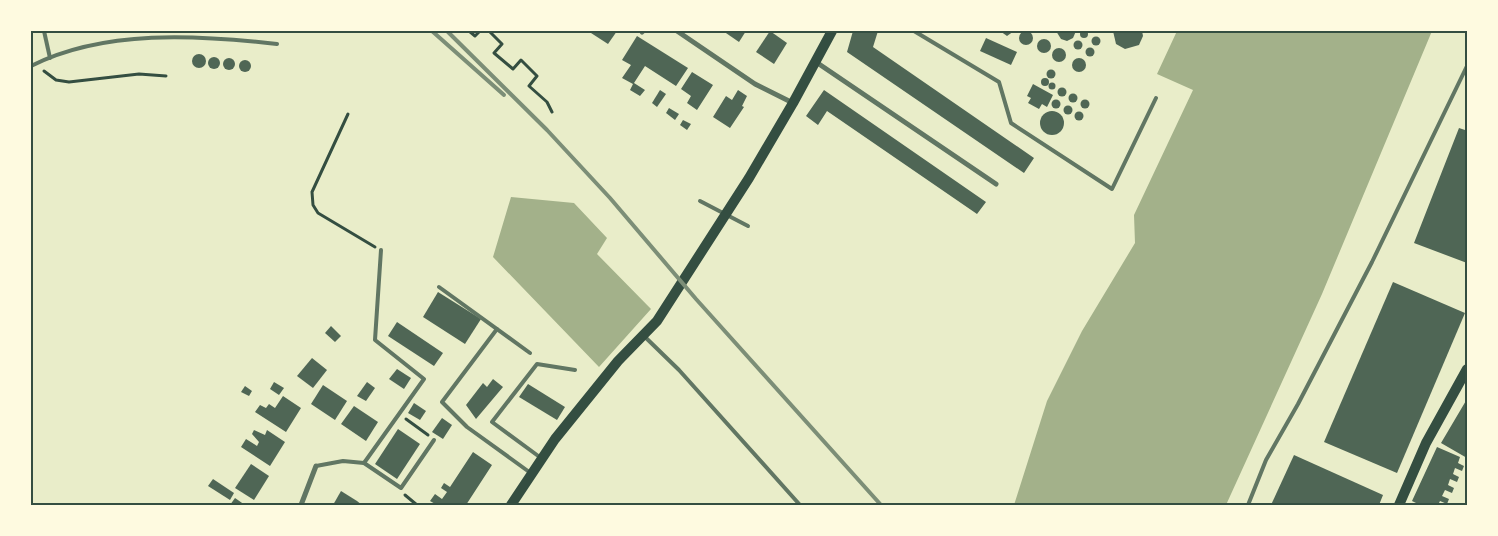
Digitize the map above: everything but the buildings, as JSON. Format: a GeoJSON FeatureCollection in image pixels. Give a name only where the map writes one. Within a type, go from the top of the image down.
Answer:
{"type":"FeatureCollection","features":[{"type":"Feature","properties":{"kind":"main road"},"geometry":{"type":"LineString","coordinates":[[510,505],[542,459],[618,362],[657,321],[725,215],[793,103],[832,31]]}},
{"type":"Feature","properties":{"kind":"main road"},"geometry":{"type":"LineString","coordinates":[[1399,505],[1426,443],[1467,369]]}},
{"type":"Feature","properties":{"kind":"street"},"geometry":{"type":"LineString","coordinates":[[677,31],[755,84],[793,103]]}},
{"type":"Feature","properties":{"kind":"street"},"geometry":{"type":"LineString","coordinates":[[816,62],[996,184]]}},
{"type":"Feature","properties":{"kind":"street"},"geometry":{"type":"LineString","coordinates":[[301,505],[316,466]]}},
{"type":"Feature","properties":{"kind":"lane"},"geometry":{"type":"LineString","coordinates":[[44,31],[50,58]]}},
{"type":"Feature","properties":{"kind":"lane"},"geometry":{"type":"LineString","coordinates":[[914,31],[999,82],[1011,123],[1112,189],[1156,98]]}},
{"type":"Feature","properties":{"kind":"lane"},"geometry":{"type":"LineString","coordinates":[[31,66],[72,50],[164,37],[208,36],[277,44]]}},
{"type":"Feature","properties":{"kind":"lane"},"geometry":{"type":"LineString","coordinates":[[1248,505],[1266,460],[1298,404],[1372,262],[1467,66]]}},
{"type":"Feature","properties":{"kind":"lane"},"geometry":{"type":"LineString","coordinates":[[700,201],[748,226]]}},
{"type":"Feature","properties":{"kind":"lane"},"geometry":{"type":"LineString","coordinates":[[364,464],[424,379],[375,340],[381,250]]}},
{"type":"Feature","properties":{"kind":"lane"},"geometry":{"type":"LineString","coordinates":[[440,287],[530,353]]}},
{"type":"Feature","properties":{"kind":"lane"},"geometry":{"type":"LineString","coordinates":[[497,329],[442,402],[467,427],[532,474]]}},
{"type":"Feature","properties":{"kind":"lane"},"geometry":{"type":"LineString","coordinates":[[644,335],[679,370],[800,505]]}},
{"type":"Feature","properties":{"kind":"lane"},"geometry":{"type":"LineString","coordinates":[[542,459],[492,422],[537,364],[576,370]]}},
{"type":"Feature","properties":{"kind":"lane"},"geometry":{"type":"LineString","coordinates":[[316,466],[343,461],[364,464],[401,488],[434,440]]}},
{"type":"Feature","properties":{"kind":"path"},"geometry":{"type":"LineString","coordinates":[[469,31],[476,36],[480,31]]}},
{"type":"Feature","properties":{"kind":"path"},"geometry":{"type":"LineString","coordinates":[[489,31],[502,44],[494,52],[513,69],[521,60],[537,76],[529,86],[547,102],[552,112]]}},
{"type":"Feature","properties":{"kind":"path"},"geometry":{"type":"LineString","coordinates":[[40,62],[45,72],[56,80],[69,82],[139,74],[166,76]]}},
{"type":"Feature","properties":{"kind":"path"},"geometry":{"type":"LineString","coordinates":[[348,114],[312,192],[313,205],[318,213],[369,243]]}},
{"type":"Feature","properties":{"kind":"path"},"geometry":{"type":"LineString","coordinates":[[400,414],[434,440]]}},
{"type":"Feature","properties":{"kind":"shaded area"},"geometry":{"type":"Polygon","coordinates":[[[1177,31],[1432,31],[1322,294],[1226,505],[1014,505],[1047,401],[1082,331],[1135,243],[1134,215],[1193,90],[1157,74],[1177,31]]]}},
{"type":"Feature","properties":{"kind":"shaded area"},"geometry":{"type":"Polygon","coordinates":[[[511,197],[574,203],[607,238],[597,254],[651,309],[599,367],[493,257],[511,197]]]}},
{"type":"Feature","properties":{"kind":"railway"},"geometry":{"type":"LineString","coordinates":[[432,31],[504,95]]}},
{"type":"Feature","properties":{"kind":"railway"},"geometry":{"type":"LineString","coordinates":[[447,31],[547,130],[610,198],[696,299],[881,505]]}}]}
